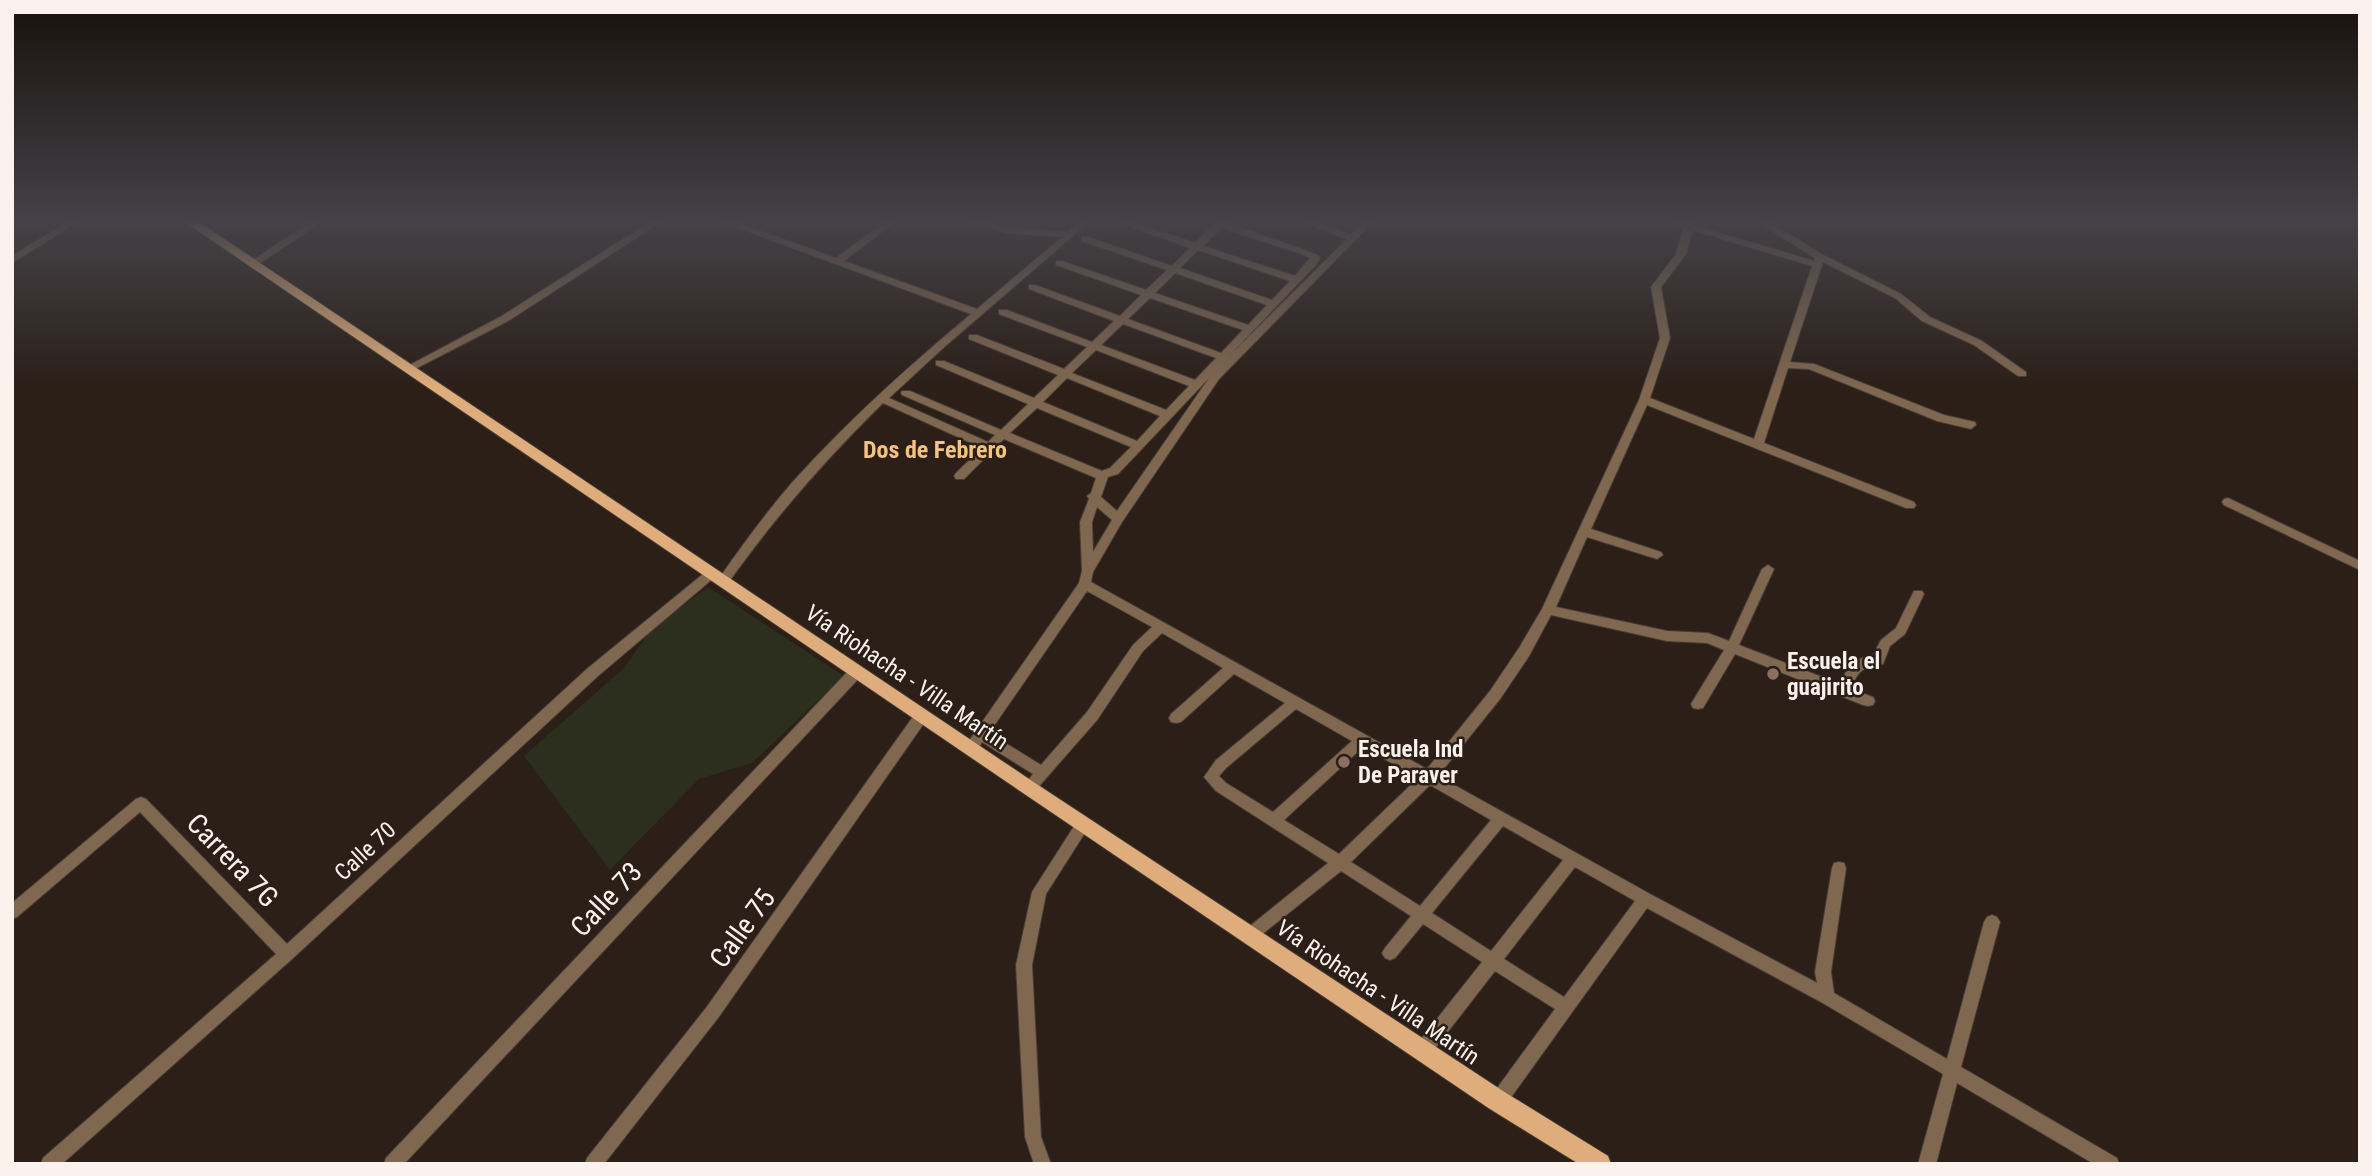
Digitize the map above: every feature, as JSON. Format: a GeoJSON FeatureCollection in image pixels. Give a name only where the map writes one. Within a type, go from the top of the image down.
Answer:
{"type":"FeatureCollection","features":[{"type":"Feature","properties":{"kind":"main road","name":"Vía Riohacha - Villa Martín"},"geometry":{"type":"LineString","coordinates":[[272,277],[922,715],[975,741],[1029,788],[1498,1101],[1600,1164]]}},
{"type":"Feature","properties":{"kind":"street"},"geometry":{"type":"LineString","coordinates":[[409,368],[504,320],[571,277]]}},
{"type":"Feature","properties":{"kind":"street"},"geometry":{"type":"LineString","coordinates":[[878,277],[979,313]]}},
{"type":"Feature","properties":{"kind":"street","name":"Calle 70"},"geometry":{"type":"LineString","coordinates":[[49,1164],[287,954],[593,672],[718,577],[793,488],[880,398],[1021,277]]}},
{"type":"Feature","properties":{"kind":"street"},"geometry":{"type":"LineString","coordinates":[[1101,277],[1250,329]]}},
{"type":"Feature","properties":{"kind":"street"},"geometry":{"type":"LineString","coordinates":[[960,476],[1166,277]]}},
{"type":"Feature","properties":{"kind":"street"},"geometry":{"type":"LineString","coordinates":[[1193,277],[1274,304]]}},
{"type":"Feature","properties":{"kind":"street"},"geometry":{"type":"LineString","coordinates":[[1287,277],[1296,280]]}},
{"type":"Feature","properties":{"kind":"street"},"geometry":{"type":"LineString","coordinates":[[906,393],[1001,436],[1103,475],[1114,471],[1139,446],[1299,277]]}},
{"type":"Feature","properties":{"kind":"street"},"geometry":{"type":"LineString","coordinates":[[1042,773],[975,741],[1086,578],[1118,519],[1215,377],[1314,277]]}},
{"type":"Feature","properties":{"kind":"street"},"geometry":{"type":"LineString","coordinates":[[1250,934],[1340,863],[1429,777],[1495,695],[1548,610],[1644,400],[1665,338],[1656,287],[1664,277]]}},
{"type":"Feature","properties":{"kind":"street"},"geometry":{"type":"LineString","coordinates":[[1758,443],[1787,365],[1814,277]]}},
{"type":"Feature","properties":{"kind":"street"},"geometry":{"type":"LineString","coordinates":[[1855,277],[1898,296],[1926,318],[1978,343],[2022,374]]}},
{"type":"Feature","properties":{"kind":"street"},"geometry":{"type":"LineString","coordinates":[[1032,287],[1223,357]]}},
{"type":"Feature","properties":{"kind":"street"},"geometry":{"type":"LineString","coordinates":[[1003,312],[1196,385]]}},
{"type":"Feature","properties":{"kind":"street"},"geometry":{"type":"LineString","coordinates":[[973,337],[1168,415]]}},
{"type":"Feature","properties":{"kind":"street"},"geometry":{"type":"LineString","coordinates":[[940,363],[1139,446]]}},
{"type":"Feature","properties":{"kind":"street"},"geometry":{"type":"LineString","coordinates":[[1787,365],[1810,366],[1941,418],[1970,425]]}},
{"type":"Feature","properties":{"kind":"street"},"geometry":{"type":"LineString","coordinates":[[880,398],[989,447]]}},
{"type":"Feature","properties":{"kind":"street"},"geometry":{"type":"LineString","coordinates":[[1644,400],[1910,505]]}},
{"type":"Feature","properties":{"kind":"street"},"geometry":{"type":"LineString","coordinates":[[1086,578],[1086,522],[1093,496],[1103,475]]}},
{"type":"Feature","properties":{"kind":"street"},"geometry":{"type":"LineString","coordinates":[[1093,496],[1118,519]]}},
{"type":"Feature","properties":{"kind":"street"},"geometry":{"type":"LineString","coordinates":[[2228,502],[2360,566]]}},
{"type":"Feature","properties":{"kind":"street"},"geometry":{"type":"LineString","coordinates":[[1583,531],[1657,555]]}},
{"type":"Feature","properties":{"kind":"street"},"geometry":{"type":"LineString","coordinates":[[1698,704],[1732,648],[1768,569]]}},
{"type":"Feature","properties":{"kind":"street"},"geometry":{"type":"LineString","coordinates":[[1086,578],[1161,626],[1573,859],[1827,997],[2111,1164]]}},
{"type":"Feature","properties":{"kind":"street"},"geometry":{"type":"LineString","coordinates":[[1843,691],[1853,667],[1862,660],[1878,660],[1885,643],[1901,631],[1918,594]]}},
{"type":"Feature","properties":{"kind":"street"},"geometry":{"type":"LineString","coordinates":[[1548,610],[1667,636],[1709,638],[1868,701]]}},
{"type":"Feature","properties":{"kind":"street"},"geometry":{"type":"LineString","coordinates":[[1029,788],[1092,716],[1138,648],[1161,626]]}},
{"type":"Feature","properties":{"kind":"street"},"geometry":{"type":"LineString","coordinates":[[1176,718],[1233,667]]}},
{"type":"Feature","properties":{"kind":"street","name":"Calle 73"},"geometry":{"type":"LineString","coordinates":[[392,1164],[857,671]]}},
{"type":"Feature","properties":{"kind":"street"},"geometry":{"type":"LineString","coordinates":[[1295,702],[1221,764],[1211,777],[1221,787],[1273,821],[1567,1008]]}},
{"type":"Feature","properties":{"kind":"street","name":"Calle 75"},"geometry":{"type":"LineString","coordinates":[[593,1164],[712,1013],[922,715]]}},
{"type":"Feature","properties":{"kind":"street"},"geometry":{"type":"LineString","coordinates":[[1273,821],[1362,740]]}},
{"type":"Feature","properties":{"kind":"street","name":"Carrera 7G"},"geometry":{"type":"LineString","coordinates":[[12,912],[141,803],[287,954]]}},
{"type":"Feature","properties":{"kind":"street"},"geometry":{"type":"LineString","coordinates":[[1390,953],[1501,818]]}},
{"type":"Feature","properties":{"kind":"street"},"geometry":{"type":"LineString","coordinates":[[1043,1164],[1033,1137],[1024,965],[1038,892],[1083,824]]}},
{"type":"Feature","properties":{"kind":"street"},"geometry":{"type":"LineString","coordinates":[[1423,1050],[1491,960],[1573,859]]}},
{"type":"Feature","properties":{"kind":"street"},"geometry":{"type":"LineString","coordinates":[[1827,997],[1823,972],[1839,868]]}},
{"type":"Feature","properties":{"kind":"street"},"geometry":{"type":"LineString","coordinates":[[1498,1101],[1645,899]]}},
{"type":"Feature","properties":{"kind":"street"},"geometry":{"type":"LineString","coordinates":[[1927,1164],[1992,922]]}},
{"type":"Feature","properties":{"kind":"green space"},"geometry":{"type":"Polygon","coordinates":[[[708,587],[844,676],[752,763],[699,779],[610,870],[524,756],[624,668],[652,628],[708,587]]]}},
{"type":"Feature","properties":{"kind":"place","name":"Escuela el guajirito"},"geometry":{"type":"Point","coordinates":[1773,674]}},
{"type":"Feature","properties":{"kind":"place","name":"Escuela Ind De Paraver"},"geometry":{"type":"Point","coordinates":[1344,762]}},
{"type":"Feature","properties":{"kind":"district","name":"Dos de Febrero"},"geometry":{"type":"Point","coordinates":[935,450]}}]}
